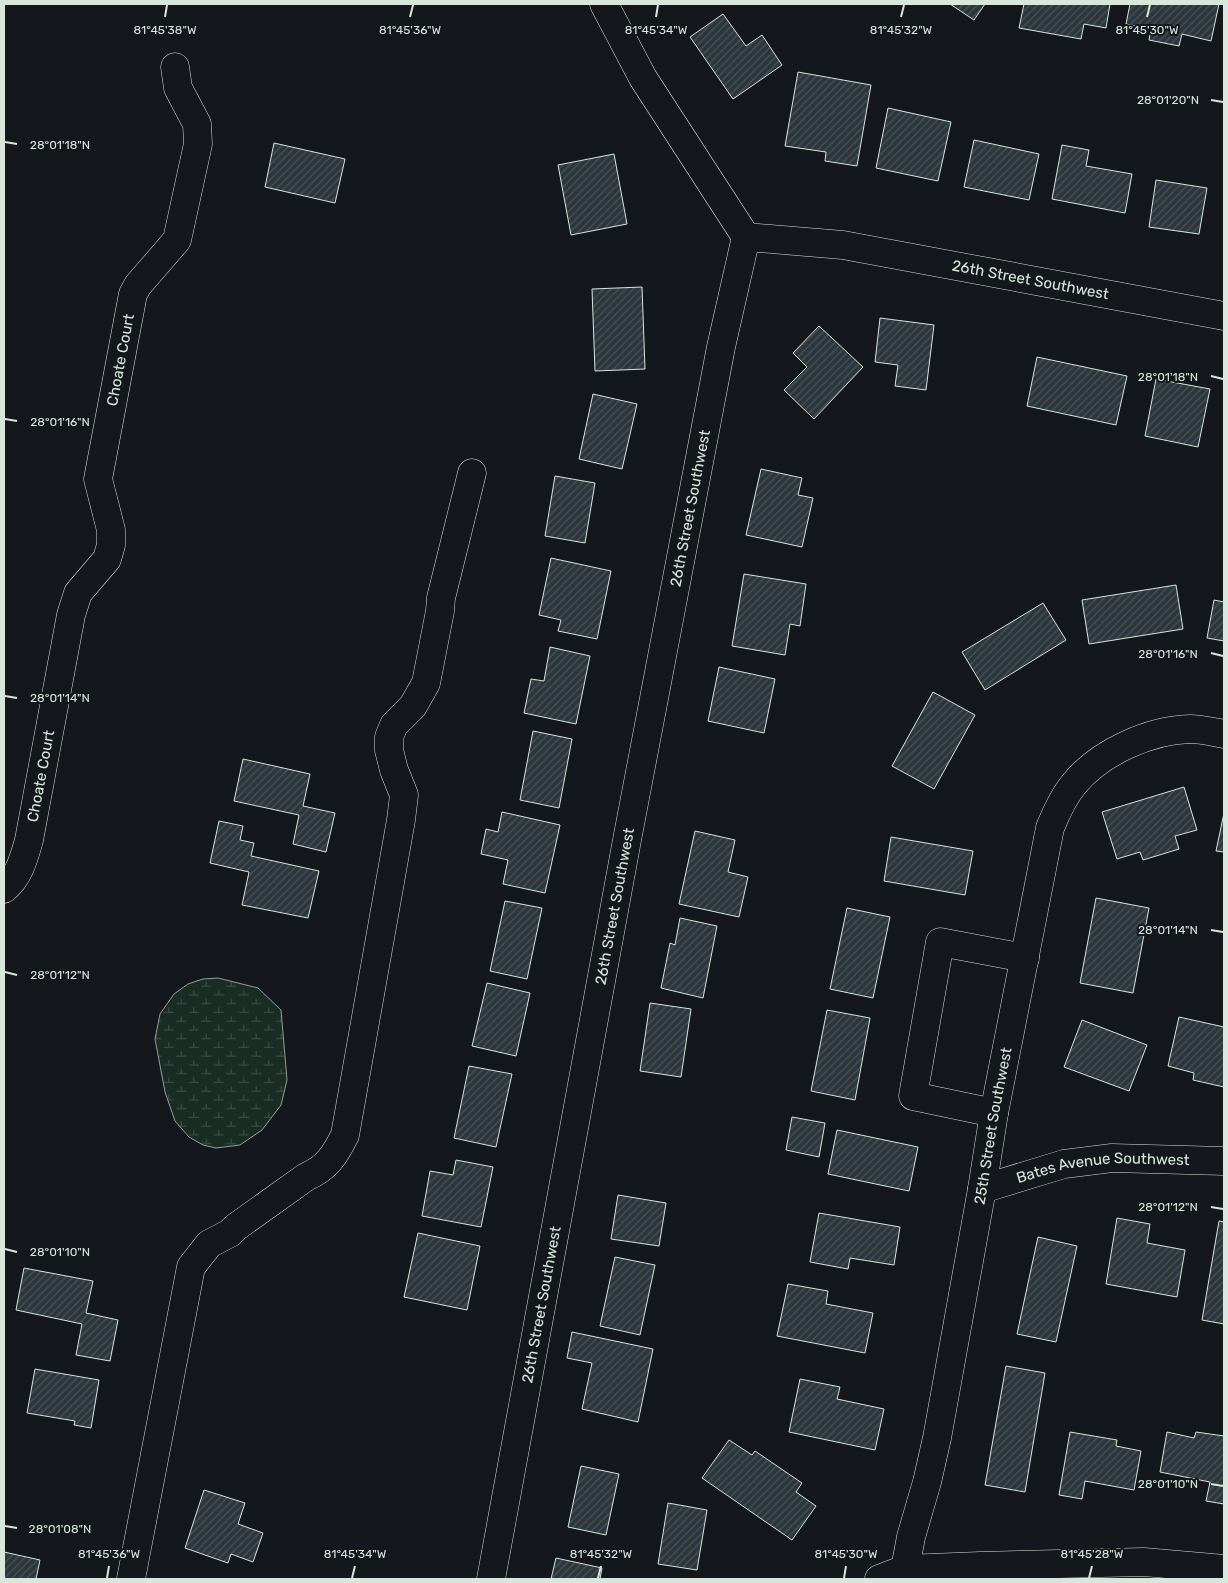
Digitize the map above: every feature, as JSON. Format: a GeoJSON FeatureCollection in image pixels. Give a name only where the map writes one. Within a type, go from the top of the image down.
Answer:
{"type":"FeatureCollection","features":[{"type":"Feature","properties":{"kind":"street"},"geometry":{"type":"LineString","coordinates":[[604,4],[643,78],[746,237]]}},
{"type":"Feature","properties":{"kind":"street","name":"Choate Court"},"geometry":{"type":"LineString","coordinates":[[4,889],[12,883],[29,840],[71,615],[78,594],[107,559],[111,545],[111,530],[98,479],[133,294],[138,285],[177,240],[198,144],[197,124],[178,88],[176,67]]}},
{"type":"Feature","properties":{"kind":"street","name":"26th Street Southwest"},"geometry":{"type":"LineString","coordinates":[[491,1579],[626,840],[721,347],[746,237],[843,245],[1224,316]]}},
{"type":"Feature","properties":{"kind":"street"},"geometry":{"type":"LineString","coordinates":[[131,1579],[191,1267],[208,1244],[230,1233],[321,1168],[334,1156],[346,1135],[404,795],[394,770],[389,750],[389,737],[394,725],[412,706],[426,682],[441,598],[472,473]]}},
{"type":"Feature","properties":{"kind":"street","name":"25th Street Southwest"},"geometry":{"type":"LineString","coordinates":[[905,1569],[911,1537],[927,1482],[937,1438],[994,1113],[1050,828],[1058,809],[1074,784],[1090,768],[1117,749],[1142,738],[1191,729],[1224,734]]}},
{"type":"Feature","properties":{"kind":"street"},"geometry":{"type":"LineString","coordinates":[[994,1113],[913,1096],[940,942],[1025,958]]}},
{"type":"Feature","properties":{"kind":"street","name":"Bates Avenue Southwest"},"geometry":{"type":"LineString","coordinates":[[982,1189],[1064,1164],[1112,1158],[1224,1161]]}},
{"type":"Feature","properties":{"kind":"street"},"geometry":{"type":"LineString","coordinates":[[879,1579],[905,1569],[980,1566],[1144,1562],[1224,1569]]}},
{"type":"Feature","properties":{"kind":"green space"},"geometry":{"type":"Polygon","coordinates":[[[218,978],[258,988],[281,1010],[287,1080],[281,1105],[262,1130],[240,1145],[216,1148],[203,1145],[189,1137],[175,1121],[165,1092],[155,1039],[160,1014],[174,994],[188,984],[203,979],[218,978]]]}},
{"type":"Feature","properties":{"kind":"building"},"geometry":{"type":"Polygon","coordinates":[[[950,4],[985,4],[974,20],[950,4]]]}},
{"type":"Feature","properties":{"kind":"building"},"geometry":{"type":"Polygon","coordinates":[[[1024,4],[1110,4],[1106,28],[1084,24],[1081,39],[1019,28],[1024,4]]]}},
{"type":"Feature","properties":{"kind":"building"},"geometry":{"type":"Polygon","coordinates":[[[1130,4],[1219,4],[1211,41],[1182,34],[1179,46],[1149,40],[1151,29],[1126,24],[1130,4]]]}},
{"type":"Feature","properties":{"kind":"building"},"geometry":{"type":"Polygon","coordinates":[[[723,14],[746,46],[762,35],[782,65],[733,99],[690,37],[723,14]]]}},
{"type":"Feature","properties":{"kind":"building"},"geometry":{"type":"Polygon","coordinates":[[[798,72],[871,85],[857,166],[825,161],[826,152],[785,146],[798,72]]]}},
{"type":"Feature","properties":{"kind":"building"},"geometry":{"type":"Polygon","coordinates":[[[888,108],[951,122],[938,181],[876,168],[888,108]]]}},
{"type":"Feature","properties":{"kind":"building"},"geometry":{"type":"Polygon","coordinates":[[[974,140],[1039,154],[1029,200],[964,187],[974,140]]]}},
{"type":"Feature","properties":{"kind":"building"},"geometry":{"type":"Polygon","coordinates":[[[274,143],[345,159],[335,203],[265,187],[274,143]]]}},
{"type":"Feature","properties":{"kind":"building"},"geometry":{"type":"Polygon","coordinates":[[[1062,145],[1089,150],[1086,166],[1132,174],[1125,213],[1052,199],[1062,145]]]}},
{"type":"Feature","properties":{"kind":"building"},"geometry":{"type":"Polygon","coordinates":[[[614,154],[627,224],[571,235],[558,165],[614,154]]]}},
{"type":"Feature","properties":{"kind":"building"},"geometry":{"type":"Polygon","coordinates":[[[1156,180],[1207,188],[1199,234],[1149,227],[1156,180]]]}},
{"type":"Feature","properties":{"kind":"building"},"geometry":{"type":"Polygon","coordinates":[[[642,287],[645,369],[595,371],[592,289],[642,287]]]}},
{"type":"Feature","properties":{"kind":"building"},"geometry":{"type":"Polygon","coordinates":[[[880,318],[934,325],[926,390],[895,386],[898,365],[875,362],[880,318]]]}},
{"type":"Feature","properties":{"kind":"building"},"geometry":{"type":"Polygon","coordinates":[[[819,326],[863,367],[814,419],[784,390],[807,367],[793,353],[819,326]]]}},
{"type":"Feature","properties":{"kind":"building"},"geometry":{"type":"Polygon","coordinates":[[[1037,357],[1127,376],[1116,425],[1027,406],[1037,357]]]}},
{"type":"Feature","properties":{"kind":"building"},"geometry":{"type":"Polygon","coordinates":[[[1156,379],[1210,389],[1198,447],[1145,436],[1156,379]]]}},
{"type":"Feature","properties":{"kind":"building"},"geometry":{"type":"Polygon","coordinates":[[[593,394],[637,404],[622,469],[579,459],[593,394]]]}},
{"type":"Feature","properties":{"kind":"building"},"geometry":{"type":"Polygon","coordinates":[[[761,469],[802,478],[798,495],[813,498],[802,547],[746,535],[761,469]]]}},
{"type":"Feature","properties":{"kind":"building"},"geometry":{"type":"Polygon","coordinates":[[[555,476],[595,483],[585,543],[545,536],[555,476]]]}},
{"type":"Feature","properties":{"kind":"building"},"geometry":{"type":"Polygon","coordinates":[[[551,558],[611,571],[597,639],[558,631],[561,620],[539,615],[551,558]]]}},
{"type":"Feature","properties":{"kind":"building"},"geometry":{"type":"Polygon","coordinates":[[[744,574],[806,584],[800,626],[790,624],[785,655],[732,646],[744,574]]]}},
{"type":"Feature","properties":{"kind":"building"},"geometry":{"type":"Polygon","coordinates":[[[1176,585],[1183,629],[1089,644],[1082,600],[1176,585]]]}},
{"type":"Feature","properties":{"kind":"building"},"geometry":{"type":"Polygon","coordinates":[[[1214,600],[1224,602],[1224,641],[1207,638],[1214,600]]]}},
{"type":"Feature","properties":{"kind":"building"},"geometry":{"type":"Polygon","coordinates":[[[1043,603],[1066,640],[985,690],[962,652],[1043,603]]]}},
{"type":"Feature","properties":{"kind":"building"},"geometry":{"type":"Polygon","coordinates":[[[550,647],[590,656],[576,724],[524,713],[531,679],[544,681],[550,647]]]}},
{"type":"Feature","properties":{"kind":"building"},"geometry":{"type":"Polygon","coordinates":[[[719,667],[775,679],[764,733],[708,721],[719,667]]]}},
{"type":"Feature","properties":{"kind":"building"},"geometry":{"type":"Polygon","coordinates":[[[933,692],[975,715],[934,789],[892,766],[933,692]]]}},
{"type":"Feature","properties":{"kind":"building"},"geometry":{"type":"Polygon","coordinates":[[[533,731],[572,739],[559,808],[520,800],[533,731]]]}},
{"type":"Feature","properties":{"kind":"building"},"geometry":{"type":"Polygon","coordinates":[[[243,759],[310,774],[303,806],[335,813],[326,852],[293,844],[299,815],[234,801],[243,759]]]}},
{"type":"Feature","properties":{"kind":"building"},"geometry":{"type":"Polygon","coordinates":[[[1184,787],[1197,830],[1175,836],[1179,849],[1143,860],[1140,852],[1117,859],[1102,812],[1184,787]]]}},
{"type":"Feature","properties":{"kind":"building"},"geometry":{"type":"Polygon","coordinates":[[[502,812],[560,825],[545,893],[503,884],[508,860],[481,854],[486,829],[498,832],[502,812]]]}},
{"type":"Feature","properties":{"kind":"building"},"geometry":{"type":"Polygon","coordinates":[[[1224,813],[1224,852],[1216,851],[1224,813]]]}},
{"type":"Feature","properties":{"kind":"building"},"geometry":{"type":"Polygon","coordinates":[[[219,821],[243,826],[240,840],[254,843],[251,856],[319,871],[308,918],[242,905],[249,872],[210,863],[219,821]]]}},
{"type":"Feature","properties":{"kind":"building"},"geometry":{"type":"Polygon","coordinates":[[[695,831],[735,840],[728,872],[748,877],[739,917],[679,904],[695,831]]]}},
{"type":"Feature","properties":{"kind":"building"},"geometry":{"type":"Polygon","coordinates":[[[891,837],[973,851],[965,895],[884,881],[891,837]]]}},
{"type":"Feature","properties":{"kind":"building"},"geometry":{"type":"Polygon","coordinates":[[[1096,898],[1149,908],[1133,993],[1080,983],[1096,898]]]}},
{"type":"Feature","properties":{"kind":"building"},"geometry":{"type":"Polygon","coordinates":[[[505,901],[542,908],[527,979],[490,971],[505,901]]]}},
{"type":"Feature","properties":{"kind":"building"},"geometry":{"type":"Polygon","coordinates":[[[847,908],[890,917],[873,998],[830,989],[847,908]]]}},
{"type":"Feature","properties":{"kind":"building"},"geometry":{"type":"Polygon","coordinates":[[[680,918],[717,926],[703,998],[661,988],[670,943],[675,945],[680,918]]]}},
{"type":"Feature","properties":{"kind":"building"},"geometry":{"type":"Polygon","coordinates":[[[487,983],[530,993],[516,1056],[472,1046],[487,983]]]}},
{"type":"Feature","properties":{"kind":"building"},"geometry":{"type":"Polygon","coordinates":[[[650,1003],[691,1009],[681,1077],[640,1071],[650,1003]]]}},
{"type":"Feature","properties":{"kind":"building"},"geometry":{"type":"Polygon","coordinates":[[[827,1010],[870,1018],[855,1100],[811,1091],[827,1010]]]}},
{"type":"Feature","properties":{"kind":"building"},"geometry":{"type":"Polygon","coordinates":[[[1179,1017],[1224,1027],[1224,1087],[1193,1080],[1194,1073],[1168,1066],[1179,1017]]]}},
{"type":"Feature","properties":{"kind":"building"},"geometry":{"type":"Polygon","coordinates":[[[1082,1020],[1147,1045],[1129,1091],[1064,1067],[1082,1020]]]}},
{"type":"Feature","properties":{"kind":"building"},"geometry":{"type":"Polygon","coordinates":[[[469,1066],[512,1074],[496,1147],[454,1138],[469,1066]]]}},
{"type":"Feature","properties":{"kind":"building"},"geometry":{"type":"Polygon","coordinates":[[[792,1117],[825,1123],[819,1157],[786,1150],[792,1117]]]}},
{"type":"Feature","properties":{"kind":"building"},"geometry":{"type":"Polygon","coordinates":[[[837,1130],[918,1147],[909,1191],[828,1174],[837,1130]]]}},
{"type":"Feature","properties":{"kind":"building"},"geometry":{"type":"Polygon","coordinates":[[[456,1160],[493,1167],[481,1227],[422,1216],[430,1171],[453,1175],[456,1160]]]}},
{"type":"Feature","properties":{"kind":"building"},"geometry":{"type":"Polygon","coordinates":[[[618,1195],[666,1203],[659,1246],[611,1239],[618,1195]]]}},
{"type":"Feature","properties":{"kind":"building"},"geometry":{"type":"Polygon","coordinates":[[[819,1213],[900,1227],[894,1265],[850,1258],[848,1269],[810,1262],[819,1213]]]}},
{"type":"Feature","properties":{"kind":"building"},"geometry":{"type":"Polygon","coordinates":[[[1117,1218],[1150,1224],[1147,1243],[1185,1250],[1177,1297],[1106,1284],[1117,1218]]]}},
{"type":"Feature","properties":{"kind":"building"},"geometry":{"type":"Polygon","coordinates":[[[1219,1221],[1224,1222],[1224,1324],[1202,1320],[1219,1221]]]}},
{"type":"Feature","properties":{"kind":"building"},"geometry":{"type":"Polygon","coordinates":[[[418,1233],[480,1246],[467,1310],[404,1297],[418,1233]]]}},
{"type":"Feature","properties":{"kind":"building"},"geometry":{"type":"Polygon","coordinates":[[[1038,1237],[1077,1246],[1056,1342],[1017,1334],[1038,1237]]]}},
{"type":"Feature","properties":{"kind":"building"},"geometry":{"type":"Polygon","coordinates":[[[615,1257],[655,1265],[640,1335],[600,1326],[615,1257]]]}},
{"type":"Feature","properties":{"kind":"building"},"geometry":{"type":"Polygon","coordinates":[[[24,1268],[93,1281],[86,1313],[118,1320],[110,1361],[76,1355],[82,1324],[16,1310],[24,1268]]]}},
{"type":"Feature","properties":{"kind":"building"},"geometry":{"type":"Polygon","coordinates":[[[788,1284],[828,1291],[826,1304],[873,1313],[865,1353],[777,1336],[788,1284]]]}},
{"type":"Feature","properties":{"kind":"building"},"geometry":{"type":"Polygon","coordinates":[[[572,1332],[653,1349],[638,1422],[582,1409],[592,1363],[567,1358],[572,1332]]]}},
{"type":"Feature","properties":{"kind":"building"},"geometry":{"type":"Polygon","coordinates":[[[1006,1366],[1045,1373],[1025,1492],[985,1485],[1006,1366]]]}},
{"type":"Feature","properties":{"kind":"building"},"geometry":{"type":"Polygon","coordinates":[[[35,1369],[99,1380],[91,1428],[74,1425],[75,1421],[27,1413],[35,1369]]]}},
{"type":"Feature","properties":{"kind":"building"},"geometry":{"type":"Polygon","coordinates":[[[800,1379],[840,1387],[837,1399],[884,1409],[875,1450],[789,1432],[800,1379]]]}},
{"type":"Feature","properties":{"kind":"building"},"geometry":{"type":"Polygon","coordinates":[[[1070,1432],[1117,1440],[1116,1446],[1141,1451],[1134,1490],[1085,1481],[1082,1499],[1059,1495],[1070,1432]]]}},
{"type":"Feature","properties":{"kind":"building"},"geometry":{"type":"Polygon","coordinates":[[[1167,1432],[1194,1438],[1196,1432],[1224,1436],[1224,1504],[1206,1501],[1210,1482],[1160,1472],[1167,1432]]]}},
{"type":"Feature","properties":{"kind":"building"},"geometry":{"type":"Polygon","coordinates":[[[729,1440],[752,1455],[755,1451],[802,1483],[796,1492],[816,1506],[792,1540],[702,1478],[729,1440]]]}},
{"type":"Feature","properties":{"kind":"building"},"geometry":{"type":"Polygon","coordinates":[[[581,1466],[619,1474],[606,1535],[568,1527],[581,1466]]]}},
{"type":"Feature","properties":{"kind":"building"},"geometry":{"type":"Polygon","coordinates":[[[204,1490],[245,1503],[238,1524],[263,1533],[253,1562],[231,1554],[228,1563],[185,1548],[204,1490]]]}},
{"type":"Feature","properties":{"kind":"building"},"geometry":{"type":"Polygon","coordinates":[[[668,1503],[707,1510],[697,1570],[658,1564],[668,1503]]]}},
{"type":"Feature","properties":{"kind":"building"},"geometry":{"type":"Polygon","coordinates":[[[4,1552],[40,1560],[36,1579],[4,1579],[4,1552]]]}},
{"type":"Feature","properties":{"kind":"building"},"geometry":{"type":"Polygon","coordinates":[[[556,1558],[602,1568],[600,1579],[551,1579],[556,1558]]]}}]}
